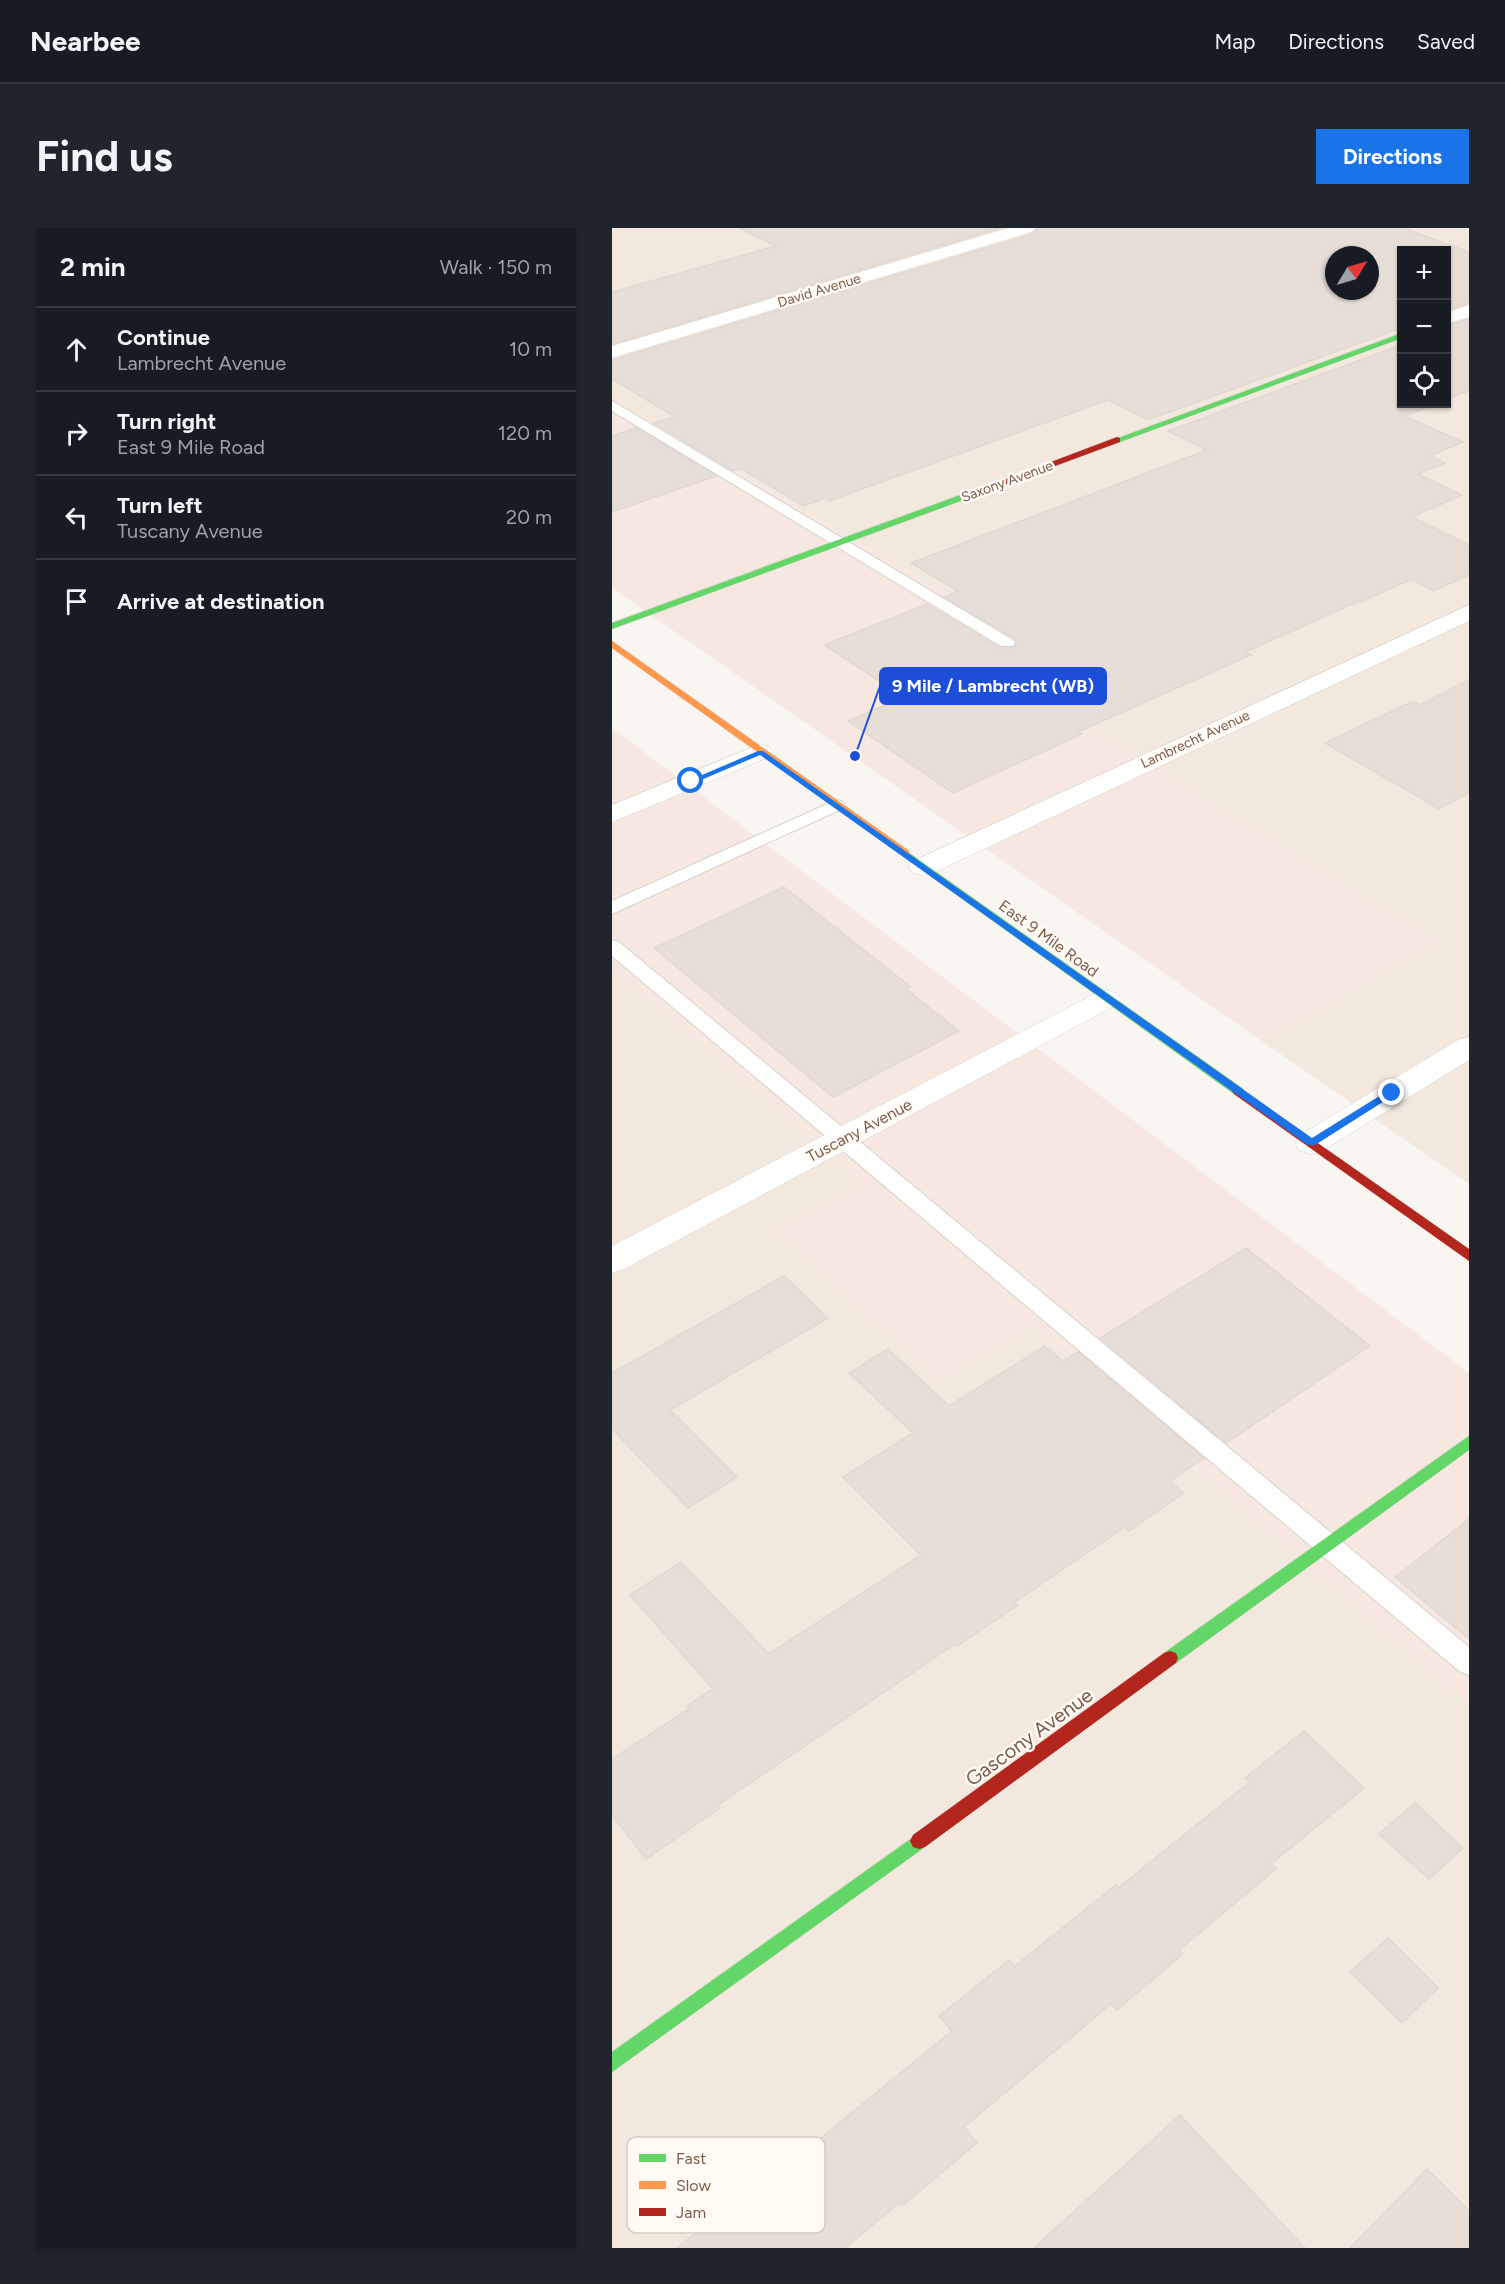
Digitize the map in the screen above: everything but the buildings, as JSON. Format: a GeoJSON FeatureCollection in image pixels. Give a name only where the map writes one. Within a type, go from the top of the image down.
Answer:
{"type":"FeatureCollection","features":[{"type":"Feature","properties":{"kind":"street","name":"David Avenue"},"geometry":{"type":"LineString","coordinates":[[612,352],[1026,228]]}},
{"type":"Feature","properties":{"kind":"street"},"geometry":{"type":"LineString","coordinates":[[1451,317],[1469,310]]}},
{"type":"Feature","properties":{"kind":"street","name":"Saxony Avenue"},"geometry":{"type":"LineString","coordinates":[[612,626],[1397,336]]}},
{"type":"Feature","properties":{"kind":"street","name":"Lambrecht Avenue"},"geometry":{"type":"LineString","coordinates":[[922,867],[1469,612]]}},
{"type":"Feature","properties":{"kind":"street","name":"East 9 Mile Road"},"geometry":{"type":"LineString","coordinates":[[612,644],[760,752],[1469,1256]]}},
{"type":"Feature","properties":{"kind":"street"},"geometry":{"type":"LineString","coordinates":[[612,814],[760,752]]}},
{"type":"Feature","properties":{"kind":"street","name":"Tuscany Avenue"},"geometry":{"type":"LineString","coordinates":[[612,1261],[1106,999]]}},
{"type":"Feature","properties":{"kind":"street"},"geometry":{"type":"LineString","coordinates":[[1311,1143],[1469,1047]]}},
{"type":"Feature","properties":{"kind":"street","name":"Gascony Avenue"},"geometry":{"type":"LineString","coordinates":[[612,2063],[1469,1442]]}},
{"type":"Feature","properties":{"kind":"lane"},"geometry":{"type":"LineString","coordinates":[[612,405],[1007,643]]}},
{"type":"Feature","properties":{"kind":"lane"},"geometry":{"type":"LineString","coordinates":[[612,908],[836,805]]}},
{"type":"Feature","properties":{"kind":"lane"},"geometry":{"type":"LineString","coordinates":[[612,946],[1330,1544],[1469,1663]]}},
{"type":"Feature","properties":{"kind":"shaded area"},"geometry":{"type":"Polygon","coordinates":[[[612,228],[1469,228],[1469,1184],[1263,1042],[1439,942],[978,661],[1027,640],[612,399],[612,228]]]}},
{"type":"Feature","properties":{"kind":"shaded area"},"geometry":{"type":"Polygon","coordinates":[[[612,399],[1027,640],[979,661],[1439,942],[1263,1042],[612,588],[612,399]]]}},
{"type":"Feature","properties":{"kind":"shaded area"},"geometry":{"type":"Polygon","coordinates":[[[612,728],[1469,1373],[1469,1706],[1033,1326],[939,1382],[776,1231],[864,1182],[612,968],[612,728]]]}},
{"type":"Feature","properties":{"kind":"shaded area"},"geometry":{"type":"Polygon","coordinates":[[[612,968],[864,1182],[776,1231],[939,1382],[1032,1326],[1469,1706],[1469,2248],[612,2248],[612,968]]]}},
{"type":"Feature","properties":{"kind":"traffic: fast"},"geometry":{"type":"LineString","coordinates":[[1117,440],[1397,337]]}},
{"type":"Feature","properties":{"kind":"traffic: fast"},"geometry":{"type":"LineString","coordinates":[[612,626],[963,497]]}},
{"type":"Feature","properties":{"kind":"traffic: fast"},"geometry":{"type":"LineString","coordinates":[[905,853],[1238,1091]]}},
{"type":"Feature","properties":{"kind":"traffic: fast"},"geometry":{"type":"LineString","coordinates":[[1170,1658],[1469,1442]]}},
{"type":"Feature","properties":{"kind":"traffic: fast"},"geometry":{"type":"LineString","coordinates":[[612,2063],[919,1841]]}},
{"type":"Feature","properties":{"kind":"traffic: slow"},"geometry":{"type":"LineString","coordinates":[[612,644],[905,853]]}},
{"type":"Feature","properties":{"kind":"traffic: jam"},"geometry":{"type":"LineString","coordinates":[[963,497],[1117,440]]}},
{"type":"Feature","properties":{"kind":"traffic: jam"},"geometry":{"type":"LineString","coordinates":[[1238,1091],[1469,1256]]}},
{"type":"Feature","properties":{"kind":"traffic: jam"},"geometry":{"type":"LineString","coordinates":[[919,1841],[1170,1658]]}},
{"type":"Feature","properties":{"kind":"place","name":"9 Mile / Lambrecht (WB)"},"geometry":{"type":"Point","coordinates":[855,756]}},
{"type":"Feature","properties":{"kind":"route"},"geometry":{"type":"LineString","coordinates":[[691,781],[760,752],[1311,1143],[1392,1093]]}}]}
